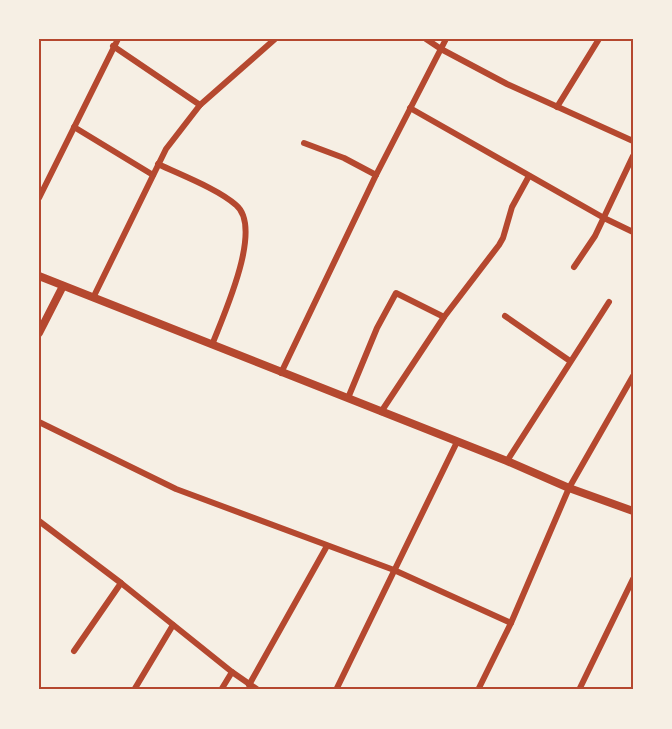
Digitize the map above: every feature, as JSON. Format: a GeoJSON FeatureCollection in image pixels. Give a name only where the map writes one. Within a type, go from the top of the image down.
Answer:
{"type":"FeatureCollection","features":[{"type":"Feature","properties":{"kind":"street"},"geometry":{"type":"LineString","coordinates":[[39,198],[118,39]]}},
{"type":"Feature","properties":{"kind":"street"},"geometry":{"type":"LineString","coordinates":[[93,298],[166,149],[200,105],[275,39]]}},
{"type":"Feature","properties":{"kind":"street"},"geometry":{"type":"LineString","coordinates":[[426,39],[441,49],[557,107],[633,141]]}},
{"type":"Feature","properties":{"kind":"street"},"geometry":{"type":"LineString","coordinates":[[281,373],[376,175],[446,39]]}},
{"type":"Feature","properties":{"kind":"street"},"geometry":{"type":"LineString","coordinates":[[557,107],[599,39]]}},
{"type":"Feature","properties":{"kind":"street"},"geometry":{"type":"LineString","coordinates":[[114,46],[200,105]]}},
{"type":"Feature","properties":{"kind":"street"},"geometry":{"type":"LineString","coordinates":[[410,108],[604,218],[633,232]]}},
{"type":"Feature","properties":{"kind":"street"},"geometry":{"type":"LineString","coordinates":[[74,127],[153,175]]}},
{"type":"Feature","properties":{"kind":"street"},"geometry":{"type":"LineString","coordinates":[[304,143],[344,158],[376,175]]}},
{"type":"Feature","properties":{"kind":"street"},"geometry":{"type":"LineString","coordinates":[[574,267],[604,218],[633,156]]}},
{"type":"Feature","properties":{"kind":"street"},"geometry":{"type":"LineString","coordinates":[[158,164],[223,196],[237,206],[244,216],[246,231],[239,274],[212,345]]}},
{"type":"Feature","properties":{"kind":"street"},"geometry":{"type":"LineString","coordinates":[[381,412],[444,317],[504,238],[512,207],[529,176]]}},
{"type":"Feature","properties":{"kind":"street"},"geometry":{"type":"LineString","coordinates":[[39,276],[507,461],[569,488],[633,511]]}},
{"type":"Feature","properties":{"kind":"street"},"geometry":{"type":"LineString","coordinates":[[39,333],[63,286]]}},
{"type":"Feature","properties":{"kind":"street"},"geometry":{"type":"LineString","coordinates":[[348,398],[377,328],[396,293],[444,317]]}},
{"type":"Feature","properties":{"kind":"street"},"geometry":{"type":"LineString","coordinates":[[507,461],[609,302]]}},
{"type":"Feature","properties":{"kind":"street"},"geometry":{"type":"LineString","coordinates":[[505,316],[570,361]]}},
{"type":"Feature","properties":{"kind":"street"},"geometry":{"type":"LineString","coordinates":[[478,690],[569,488],[633,376]]}},
{"type":"Feature","properties":{"kind":"street"},"geometry":{"type":"LineString","coordinates":[[39,422],[176,489],[394,570],[510,623]]}},
{"type":"Feature","properties":{"kind":"street"},"geometry":{"type":"LineString","coordinates":[[336,690],[457,442]]}},
{"type":"Feature","properties":{"kind":"street"},"geometry":{"type":"LineString","coordinates":[[39,521],[258,690]]}},
{"type":"Feature","properties":{"kind":"street"},"geometry":{"type":"LineString","coordinates":[[249,685],[327,546]]}},
{"type":"Feature","properties":{"kind":"street"},"geometry":{"type":"LineString","coordinates":[[579,690],[633,579]]}},
{"type":"Feature","properties":{"kind":"street"},"geometry":{"type":"LineString","coordinates":[[74,651],[121,583]]}},
{"type":"Feature","properties":{"kind":"street"},"geometry":{"type":"LineString","coordinates":[[134,690],[172,625]]}},
{"type":"Feature","properties":{"kind":"street"},"geometry":{"type":"LineString","coordinates":[[221,690],[232,672]]}}]}
